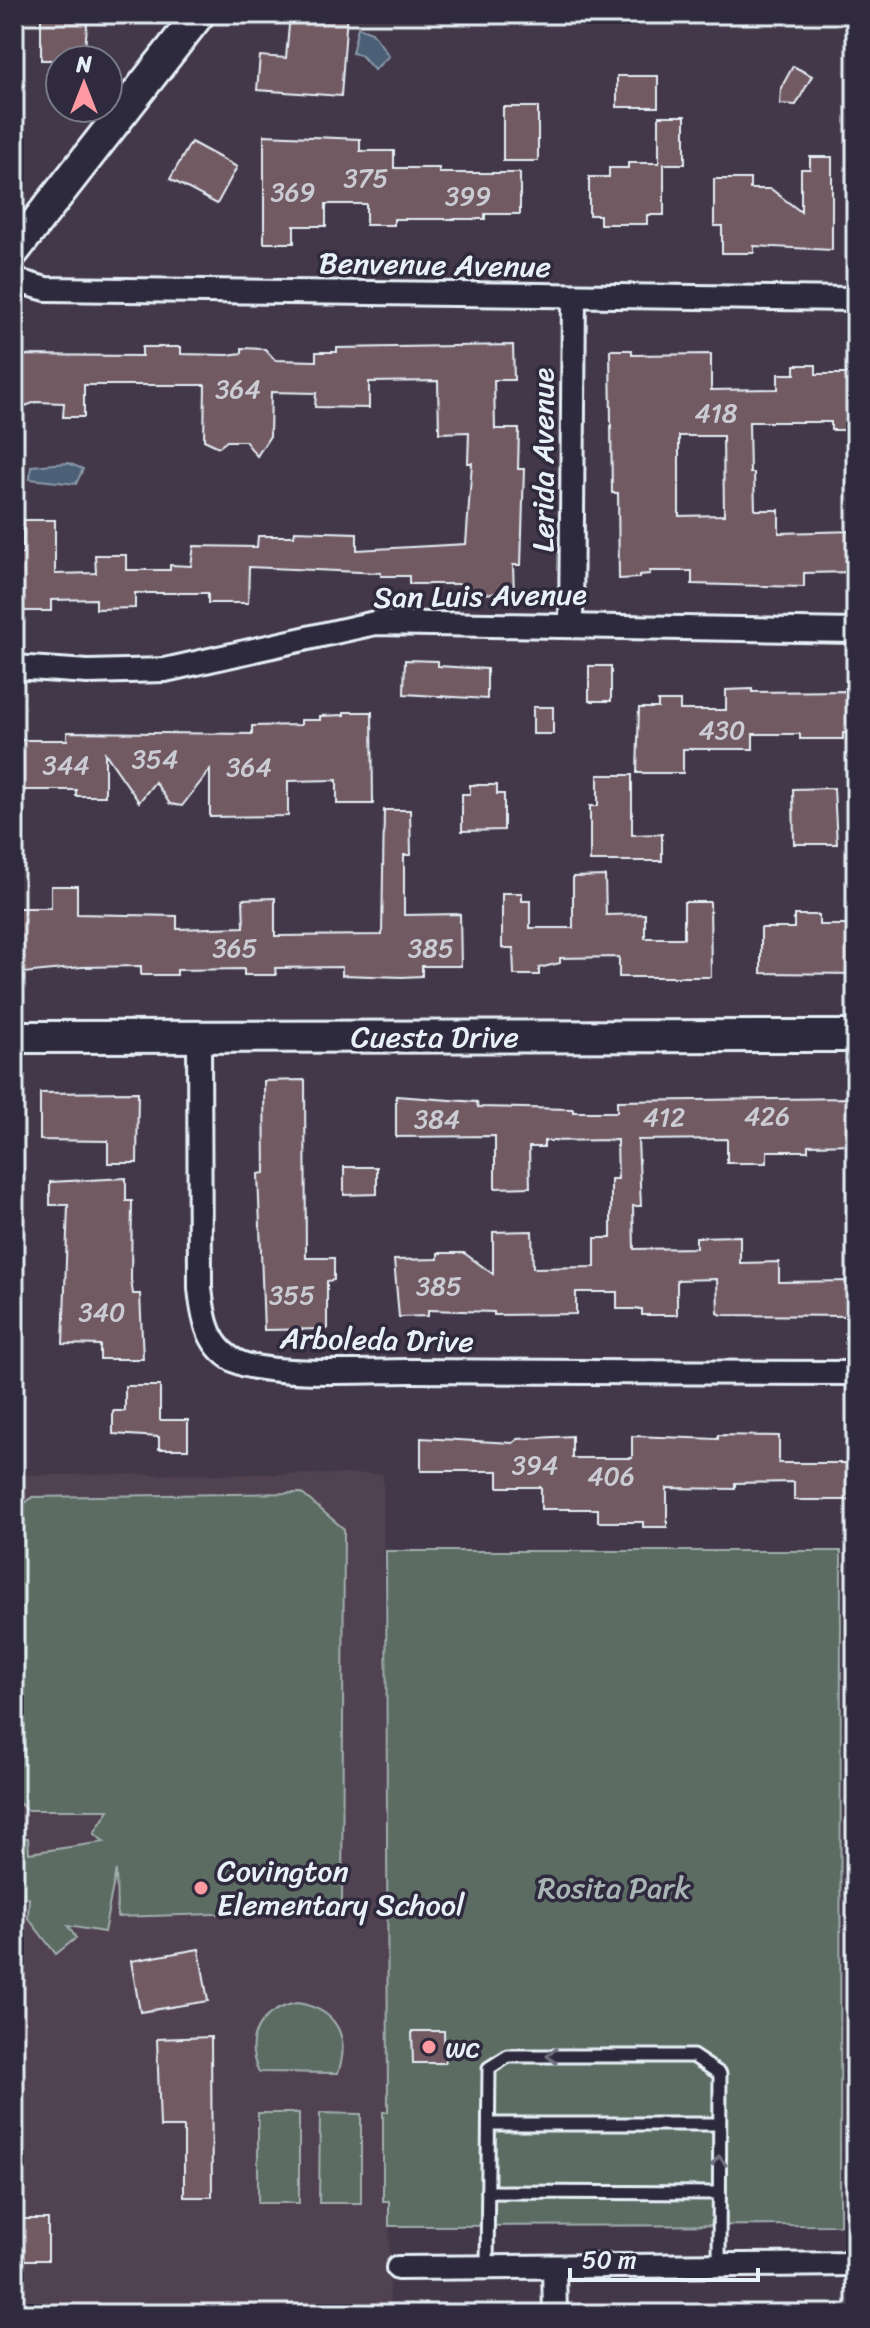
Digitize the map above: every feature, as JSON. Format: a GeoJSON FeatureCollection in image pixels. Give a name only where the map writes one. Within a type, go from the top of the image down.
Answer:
{"type":"FeatureCollection","features":[{"type":"Feature","properties":{"kind":"street"},"geometry":{"type":"LineString","coordinates":[[14,251],[199,14]]}},
{"type":"Feature","properties":{"kind":"street","name":"Benvenue Avenue"},"geometry":{"type":"LineString","coordinates":[[14,280],[46,289],[856,299]]}},
{"type":"Feature","properties":{"kind":"street","name":"Lerida Avenue"},"geometry":{"type":"LineString","coordinates":[[571,624],[574,297]]}},
{"type":"Feature","properties":{"kind":"street","name":"San Luis Avenue"},"geometry":{"type":"LineString","coordinates":[[14,667],[88,672],[165,670],[375,623],[856,631]]}},
{"type":"Feature","properties":{"kind":"street","name":"Cuesta Drive"},"geometry":{"type":"LineString","coordinates":[[14,1037],[856,1036]]}},
{"type":"Feature","properties":{"kind":"street","name":"Arboleda Drive"},"geometry":{"type":"LineString","coordinates":[[199,1037],[200,1288],[204,1324],[219,1349],[239,1363],[261,1368],[376,1371],[856,1373]]}},
{"type":"Feature","properties":{"kind":"street"},"geometry":{"type":"LineString","coordinates":[[398,2268],[856,2264]]}},
{"type":"Feature","properties":{"kind":"street"},"geometry":{"type":"LineString","coordinates":[[554,2268],[555,2314]]}},
{"type":"Feature","properties":{"kind":"lane"},"geometry":{"type":"LineString","coordinates":[[487,2268],[489,2068],[508,2056],[693,2056],[720,2074],[719,2267]]}},
{"type":"Feature","properties":{"kind":"lane"},"geometry":{"type":"LineString","coordinates":[[489,2124],[719,2124]]}},
{"type":"Feature","properties":{"kind":"lane"},"geometry":{"type":"LineString","coordinates":[[488,2192],[719,2193]]}},
{"type":"Feature","properties":{"kind":"shaded area","name":"Covington Elementary School"},"geometry":{"type":"Polygon","coordinates":[[[383,1474],[390,2314],[14,2314],[14,1475],[383,1474]]]}},
{"type":"Feature","properties":{"kind":"green space"},"geometry":{"type":"Polygon","coordinates":[[[301,1493],[344,1529],[342,1910],[117,1917],[116,1870],[104,1932],[68,1926],[76,1938],[56,1954],[28,1918],[29,1898],[14,1897],[14,1838],[28,1838],[29,1853],[104,1842],[94,1833],[109,1810],[26,1810],[14,1798],[14,1513],[32,1497],[301,1493]]]}},
{"type":"Feature","properties":{"kind":"green space","name":"Rosita Park"},"geometry":{"type":"Polygon","coordinates":[[[386,1551],[841,1551],[840,2225],[389,2226],[389,2201],[383,2201],[383,2112],[388,2112],[386,1551]]]}},
{"type":"Feature","properties":{"kind":"green space"},"geometry":{"type":"Polygon","coordinates":[[[297,2003],[322,2011],[337,2026],[343,2047],[338,2073],[259,2072],[253,2048],[258,2027],[273,2012],[297,2003]]]}},
{"type":"Feature","properties":{"kind":"green space"},"geometry":{"type":"Polygon","coordinates":[[[258,2113],[299,2113],[299,2203],[258,2203],[258,2113]]]}},
{"type":"Feature","properties":{"kind":"green space"},"geometry":{"type":"Polygon","coordinates":[[[320,2113],[361,2114],[361,2203],[319,2203],[320,2113]]]}},
{"type":"Feature","properties":{"kind":"water"},"geometry":{"type":"Polygon","coordinates":[[[358,27],[372,32],[389,56],[374,70],[361,55],[352,53],[358,27]]]}},
{"type":"Feature","properties":{"kind":"water"},"geometry":{"type":"Polygon","coordinates":[[[68,463],[83,469],[76,484],[30,479],[31,466],[68,463]]]}},
{"type":"Feature","properties":{"kind":"building"},"geometry":{"type":"Polygon","coordinates":[[[41,14],[88,14],[85,44],[44,44],[44,60],[41,60],[41,14]]]}},
{"type":"Feature","properties":{"kind":"building"},"geometry":{"type":"Polygon","coordinates":[[[290,14],[347,14],[341,96],[257,90],[260,56],[286,58],[290,14]]]}},
{"type":"Feature","properties":{"kind":"building"},"geometry":{"type":"Polygon","coordinates":[[[793,66],[812,76],[796,105],[780,104],[781,88],[793,66]]]}},
{"type":"Feature","properties":{"kind":"building"},"geometry":{"type":"Polygon","coordinates":[[[617,76],[658,76],[658,107],[617,107],[617,76]]]}},
{"type":"Feature","properties":{"kind":"building"},"geometry":{"type":"Polygon","coordinates":[[[503,107],[538,107],[538,161],[503,161],[503,107]]]}},
{"type":"Feature","properties":{"kind":"building"},"geometry":{"type":"Polygon","coordinates":[[[659,116],[685,116],[685,164],[664,164],[664,215],[647,215],[647,224],[600,224],[600,215],[589,215],[589,177],[609,177],[609,168],[628,168],[628,163],[659,163],[659,116]]]}},
{"type":"Feature","properties":{"kind":"building"},"geometry":{"type":"Polygon","coordinates":[[[264,135],[360,139],[360,151],[394,151],[394,168],[439,168],[439,173],[520,173],[520,214],[485,214],[485,219],[394,219],[394,225],[366,225],[366,204],[326,204],[326,226],[294,226],[294,243],[264,243],[264,135]]]}},
{"type":"Feature","properties":{"kind":"building"},"geometry":{"type":"Polygon","coordinates":[[[191,142],[237,167],[217,204],[170,179],[191,142]]]}},
{"type":"Feature","properties":{"kind":"building"},"geometry":{"type":"Polygon","coordinates":[[[810,157],[832,157],[832,250],[754,246],[754,253],[722,253],[722,226],[714,226],[714,179],[750,179],[750,189],[771,189],[801,212],[801,169],[810,169],[810,157]]]}},
{"type":"Feature","properties":{"kind":"building"},"geometry":{"type":"Polygon","coordinates":[[[513,345],[514,380],[494,380],[495,429],[519,429],[518,469],[524,469],[521,565],[513,565],[514,593],[462,594],[461,584],[409,584],[409,576],[381,576],[381,573],[249,567],[248,603],[208,603],[208,593],[135,593],[135,608],[96,609],[96,599],[51,600],[51,611],[18,611],[18,605],[14,605],[14,554],[23,554],[23,520],[55,520],[55,574],[96,573],[95,555],[126,555],[126,570],[170,570],[170,565],[191,566],[194,546],[257,547],[258,536],[294,536],[295,531],[357,533],[357,550],[466,544],[472,463],[468,463],[469,432],[439,433],[438,381],[369,382],[369,408],[315,407],[316,393],[271,392],[270,436],[257,456],[245,441],[227,441],[219,447],[204,440],[205,385],[84,385],[84,417],[63,417],[64,403],[36,402],[14,410],[15,355],[142,356],[142,347],[181,347],[181,354],[227,355],[242,353],[242,348],[265,349],[275,360],[316,361],[316,352],[337,352],[337,348],[513,345]]]}},
{"type":"Feature","properties":{"kind":"building"},"geometry":{"type":"Polygon","coordinates":[[[610,350],[632,350],[632,355],[711,354],[711,390],[778,389],[778,374],[795,374],[795,365],[816,365],[816,374],[855,374],[855,430],[831,430],[831,422],[749,422],[750,473],[754,473],[755,510],[779,510],[779,533],[856,531],[856,572],[804,573],[804,587],[692,584],[692,571],[650,571],[650,574],[639,575],[639,578],[619,579],[618,493],[612,493],[610,350]],[[679,436],[679,516],[724,515],[723,436],[679,436]]]}},
{"type":"Feature","properties":{"kind":"building"},"geometry":{"type":"Polygon","coordinates":[[[405,660],[438,661],[438,666],[487,669],[487,699],[404,694],[405,660]]]}},
{"type":"Feature","properties":{"kind":"building"},"geometry":{"type":"Polygon","coordinates":[[[589,666],[611,666],[611,701],[589,701],[589,666]]]}},
{"type":"Feature","properties":{"kind":"building"},"geometry":{"type":"Polygon","coordinates":[[[752,689],[752,692],[848,691],[852,733],[843,733],[843,739],[800,739],[800,734],[753,734],[753,749],[683,749],[683,773],[637,773],[639,708],[658,708],[658,701],[680,701],[680,710],[726,710],[726,690],[752,689]]]}},
{"type":"Feature","properties":{"kind":"building"},"geometry":{"type":"Polygon","coordinates":[[[533,707],[553,707],[553,734],[533,734],[533,707]]]}},
{"type":"Feature","properties":{"kind":"building"},"geometry":{"type":"Polygon","coordinates":[[[344,712],[372,712],[373,804],[337,804],[337,780],[288,781],[288,816],[210,817],[210,770],[182,806],[170,804],[155,782],[139,802],[105,753],[105,796],[76,796],[76,790],[14,790],[14,740],[67,740],[67,732],[252,734],[252,726],[301,725],[301,720],[320,720],[320,716],[344,715],[344,712]]]}},
{"type":"Feature","properties":{"kind":"building"},"geometry":{"type":"Polygon","coordinates":[[[598,775],[632,775],[632,835],[662,834],[662,861],[590,861],[590,806],[598,806],[598,775]]]}},
{"type":"Feature","properties":{"kind":"building"},"geometry":{"type":"Polygon","coordinates":[[[470,785],[497,785],[497,794],[504,794],[504,830],[462,831],[462,794],[470,794],[470,785]]]}},
{"type":"Feature","properties":{"kind":"building"},"geometry":{"type":"Polygon","coordinates":[[[834,788],[837,844],[794,844],[793,789],[834,788]]]}},
{"type":"Feature","properties":{"kind":"building"},"geometry":{"type":"Polygon","coordinates":[[[384,810],[410,810],[411,855],[404,855],[404,915],[460,914],[461,966],[422,966],[422,976],[402,977],[342,975],[342,967],[275,968],[276,975],[244,975],[244,969],[177,970],[177,975],[141,975],[141,966],[82,967],[14,974],[14,908],[51,908],[51,886],[77,886],[77,914],[177,916],[177,929],[244,927],[243,899],[275,898],[275,936],[382,935],[384,810]]]}},
{"type":"Feature","properties":{"kind":"building"},"geometry":{"type":"Polygon","coordinates":[[[605,876],[606,915],[645,914],[645,938],[684,938],[684,902],[710,902],[711,977],[619,977],[619,957],[560,958],[560,963],[539,968],[539,975],[514,975],[513,948],[502,948],[502,893],[522,893],[522,901],[530,901],[530,928],[573,928],[573,877],[605,876]]]}},
{"type":"Feature","properties":{"kind":"building"},"geometry":{"type":"Polygon","coordinates":[[[794,915],[819,915],[819,925],[856,925],[856,974],[761,973],[761,928],[794,928],[794,915]]]}},
{"type":"Feature","properties":{"kind":"building"},"geometry":{"type":"Polygon","coordinates":[[[305,1080],[306,1258],[334,1258],[334,1280],[327,1281],[327,1329],[264,1330],[258,1174],[265,1173],[264,1081],[305,1080]]]}},
{"type":"Feature","properties":{"kind":"building"},"geometry":{"type":"Polygon","coordinates":[[[138,1092],[137,1163],[108,1163],[108,1141],[40,1140],[40,1093],[138,1092]]]}},
{"type":"Feature","properties":{"kind":"building"},"geometry":{"type":"Polygon","coordinates":[[[396,1096],[477,1102],[478,1107],[573,1109],[573,1112],[617,1112],[617,1101],[856,1098],[856,1144],[808,1145],[808,1151],[767,1151],[767,1163],[727,1163],[727,1139],[638,1140],[641,1206],[633,1206],[634,1249],[696,1248],[696,1237],[740,1236],[740,1263],[779,1262],[779,1282],[856,1281],[856,1316],[722,1315],[718,1313],[717,1279],[677,1280],[677,1315],[642,1315],[642,1309],[617,1309],[617,1292],[576,1292],[576,1314],[494,1315],[494,1312],[428,1310],[428,1316],[399,1317],[394,1260],[438,1259],[438,1253],[464,1253],[493,1274],[493,1232],[532,1231],[533,1268],[595,1267],[595,1238],[611,1238],[611,1179],[618,1179],[617,1140],[544,1141],[544,1147],[529,1147],[530,1187],[495,1188],[495,1136],[396,1137],[396,1096]]]}},
{"type":"Feature","properties":{"kind":"building"},"geometry":{"type":"Polygon","coordinates":[[[344,1167],[377,1167],[377,1194],[344,1195],[344,1167]]]}},
{"type":"Feature","properties":{"kind":"building"},"geometry":{"type":"Polygon","coordinates":[[[126,1178],[126,1201],[132,1201],[131,1280],[133,1294],[140,1294],[143,1359],[100,1359],[100,1345],[63,1344],[68,1205],[50,1205],[50,1182],[126,1178]]]}},
{"type":"Feature","properties":{"kind":"building"},"geometry":{"type":"Polygon","coordinates":[[[125,1386],[160,1386],[160,1420],[188,1420],[188,1449],[159,1449],[159,1437],[113,1434],[113,1411],[125,1411],[125,1386]]]}},
{"type":"Feature","properties":{"kind":"building"},"geometry":{"type":"Polygon","coordinates":[[[718,1435],[779,1436],[779,1463],[856,1463],[856,1500],[794,1500],[794,1482],[735,1483],[735,1489],[667,1488],[667,1527],[643,1527],[643,1522],[598,1522],[598,1509],[541,1509],[541,1487],[498,1487],[498,1471],[421,1471],[421,1438],[513,1443],[518,1439],[572,1436],[572,1458],[632,1458],[632,1436],[718,1439],[718,1435]]]}},
{"type":"Feature","properties":{"kind":"building"},"geometry":{"type":"Polygon","coordinates":[[[199,1949],[208,2001],[140,2012],[131,1961],[199,1949]]]}},
{"type":"Feature","properties":{"kind":"building","name":"wc"},"geometry":{"type":"Polygon","coordinates":[[[412,2031],[444,2031],[445,2063],[413,2063],[412,2031]]]}},
{"type":"Feature","properties":{"kind":"building"},"geometry":{"type":"Polygon","coordinates":[[[211,2037],[212,2197],[184,2197],[184,2127],[160,2127],[157,2039],[211,2037]]]}},
{"type":"Feature","properties":{"kind":"building"},"geometry":{"type":"Polygon","coordinates":[[[14,2219],[48,2219],[48,2260],[14,2260],[14,2219]]]}},
{"type":"Feature","properties":{"kind":"place","name":"Covington Elementary School"},"geometry":{"type":"Point","coordinates":[201,1888]}},
{"type":"Feature","properties":{"kind":"place","name":"wc"},"geometry":{"type":"Point","coordinates":[429,2047]}}]}
